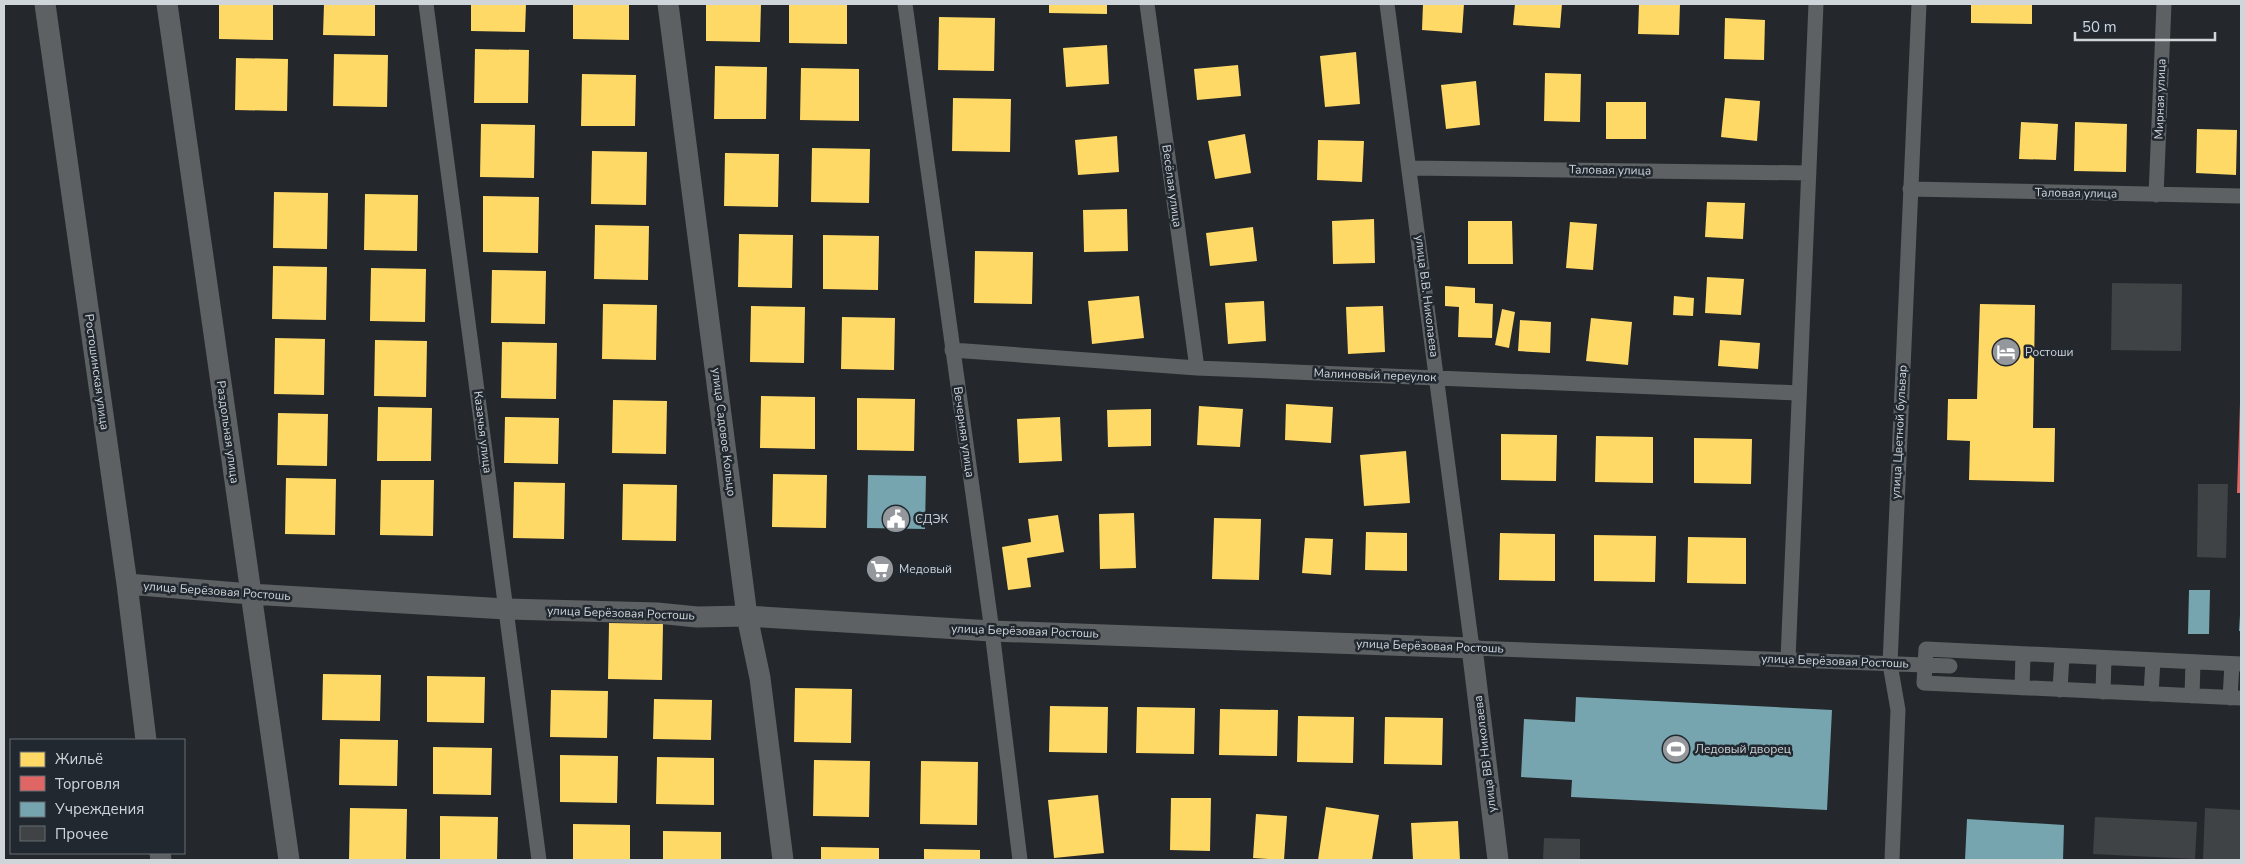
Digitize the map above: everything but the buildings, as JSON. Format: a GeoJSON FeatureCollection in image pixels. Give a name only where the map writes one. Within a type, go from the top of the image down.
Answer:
{"type":"FeatureCollection","features":[{"type":"Feature","properties":{"kind":"street","name":"Ростошинская улица"},"geometry":{"type":"LineString","coordinates":[[46,4],[127,584],[146,739]]}},
{"type":"Feature","properties":{"kind":"street","name":"Раздольная улица"},"geometry":{"type":"LineString","coordinates":[[167,4],[289,860]]}},
{"type":"Feature","properties":{"kind":"street","name":"Казачья улица"},"geometry":{"type":"LineString","coordinates":[[426,4],[539,860]]}},
{"type":"Feature","properties":{"kind":"street","name":"улица Садовое Кольцо"},"geometry":{"type":"LineString","coordinates":[[668,4],[747,616],[760,678],[783,860]]}},
{"type":"Feature","properties":{"kind":"street","name":"Вечерняя улица"},"geometry":{"type":"LineString","coordinates":[[905,4],[992,631],[1020,860]]}},
{"type":"Feature","properties":{"kind":"street","name":"Весёлая улица"},"geometry":{"type":"LineString","coordinates":[[1148,4],[1196,368]]}},
{"type":"Feature","properties":{"kind":"street","name":"улица В.В. Николаева"},"geometry":{"type":"LineString","coordinates":[[1387,4],[1472,648]]}},
{"type":"Feature","properties":{"kind":"street"},"geometry":{"type":"LineString","coordinates":[[1788,659],[1816,4]]}},
{"type":"Feature","properties":{"kind":"street","name":"улица Цветной бульвар"},"geometry":{"type":"LineString","coordinates":[[1892,860],[1898,710],[1890,664],[1918,4]]}},
{"type":"Feature","properties":{"kind":"street","name":"Мирная улица"},"geometry":{"type":"LineString","coordinates":[[2156,195],[2164,4]]}},
{"type":"Feature","properties":{"kind":"street","name":"Таловая улица"},"geometry":{"type":"LineString","coordinates":[[1410,168],[1809,173]]}},
{"type":"Feature","properties":{"kind":"street","name":"Таловая улица"},"geometry":{"type":"LineString","coordinates":[[1910,189],[2241,196]]}},
{"type":"Feature","properties":{"kind":"street","name":"Малиновый переулок"},"geometry":{"type":"LineString","coordinates":[[952,350],[1196,368],[1799,393]]}},
{"type":"Feature","properties":{"kind":"street","name":"улица Берёзовая Ростошь"},"geometry":{"type":"LineString","coordinates":[[127,584],[251,594],[506,609],[657,613],[697,617],[747,616],[992,631],[1925,665]]}},
{"type":"Feature","properties":{"kind":"street","name":"улица ВВ Николаева"},"geometry":{"type":"LineString","coordinates":[[1472,648],[1498,860]]}},
{"type":"Feature","properties":{"kind":"street","name":"улица Берёзовая Ростошь"},"geometry":{"type":"LineString","coordinates":[[2236,698],[1924,683],[1926,649],[2237,664]]}},
{"type":"Feature","properties":{"kind":"street"},"geometry":{"type":"LineString","coordinates":[[1949,684],[1950,650]]}},
{"type":"Feature","properties":{"kind":"street"},"geometry":{"type":"LineString","coordinates":[[2022,688],[2023,654]]}},
{"type":"Feature","properties":{"kind":"street"},"geometry":{"type":"LineString","coordinates":[[2060,690],[2062,656]]}},
{"type":"Feature","properties":{"kind":"street"},"geometry":{"type":"LineString","coordinates":[[2103,692],[2104,658]]}},
{"type":"Feature","properties":{"kind":"street"},"geometry":{"type":"LineString","coordinates":[[2152,694],[2153,660]]}},
{"type":"Feature","properties":{"kind":"street"},"geometry":{"type":"LineString","coordinates":[[2192,696],[2193,662]]}},
{"type":"Feature","properties":{"kind":"street"},"geometry":{"type":"LineString","coordinates":[[2236,698],[2237,664]]}},
{"type":"Feature","properties":{"kind":"street"},"geometry":{"type":"LineString","coordinates":[[1925,665],[1950,666]]}},
{"type":"Feature","properties":{"kind":"place","name":"Ростоши"},"geometry":{"type":"Point","coordinates":[2006,352]}},
{"type":"Feature","properties":{"kind":"place","name":"СДЭК"},"geometry":{"type":"Point","coordinates":[896,519]}},
{"type":"Feature","properties":{"kind":"place","name":"Медовый"},"geometry":{"type":"Point","coordinates":[880,569]}},
{"type":"Feature","properties":{"kind":"place","name":"Ледовый дворец"},"geometry":{"type":"Point","coordinates":[1676,749]}}]}
